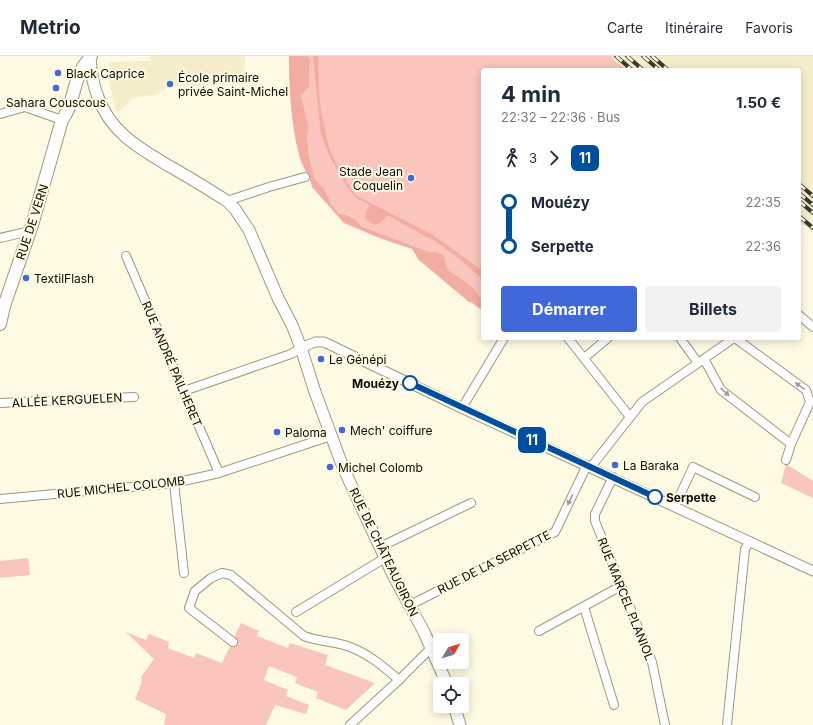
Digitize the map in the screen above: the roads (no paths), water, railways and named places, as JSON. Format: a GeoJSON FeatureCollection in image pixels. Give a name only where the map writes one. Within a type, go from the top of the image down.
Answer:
{"type":"FeatureCollection","features":[{"type":"Feature","properties":{"kind":"main road","name":"RUE DE VERN"},"geometry":{"type":"LineString","coordinates":[[0,324],[4,306],[30,231],[62,120],[60,111],[87,57]]}},
{"type":"Feature","properties":{"kind":"main road","name":"RUE DE CHÂTEAUGIRON"},"geometry":{"type":"LineString","coordinates":[[87,57],[98,99],[107,116],[121,133],[137,146],[227,202],[235,209],[249,230],[278,298],[292,325],[331,436],[352,487],[385,558],[410,604],[444,677]]}},
{"type":"Feature","properties":{"kind":"main road"},"geometry":{"type":"LineString","coordinates":[[456,713],[460,725]]}},
{"type":"Feature","properties":{"kind":"street"},"geometry":{"type":"LineString","coordinates":[[0,114],[24,108],[62,120]]}},
{"type":"Feature","properties":{"kind":"street"},"geometry":{"type":"LineString","coordinates":[[227,202],[268,187],[305,177]]}},
{"type":"Feature","properties":{"kind":"street"},"geometry":{"type":"LineString","coordinates":[[0,238],[30,231]]}},
{"type":"Feature","properties":{"kind":"street","name":"RUE ANDRÉ PAILHERET"},"geometry":{"type":"LineString","coordinates":[[126,256],[219,473]]}},
{"type":"Feature","properties":{"kind":"street"},"geometry":{"type":"LineString","coordinates":[[801,317],[813,327]]}},
{"type":"Feature","properties":{"kind":"street"},"geometry":{"type":"LineString","coordinates":[[462,408],[503,340]]}},
{"type":"Feature","properties":{"kind":"street"},"geometry":{"type":"LineString","coordinates":[[570,340],[630,418]]}},
{"type":"Feature","properties":{"kind":"street"},"geometry":{"type":"LineString","coordinates":[[584,358],[606,340]]}},
{"type":"Feature","properties":{"kind":"street"},"geometry":{"type":"LineString","coordinates":[[682,340],[701,361],[722,390],[791,444]]}},
{"type":"Feature","properties":{"kind":"street","name":"RUE DE LA SERPETTE"},"geometry":{"type":"LineString","coordinates":[[410,604],[555,532],[589,466],[642,402],[732,340]]}},
{"type":"Feature","properties":{"kind":"street"},"geometry":{"type":"LineString","coordinates":[[738,340],[806,390],[810,402],[791,444],[786,460]]}},
{"type":"Feature","properties":{"kind":"street"},"geometry":{"type":"LineString","coordinates":[[184,391],[291,354],[315,342],[324,342],[462,408],[813,571]]}},
{"type":"Feature","properties":{"kind":"street","name":"ALLÉE KERGUELEN"},"geometry":{"type":"LineString","coordinates":[[0,403],[134,397]]}},
{"type":"Feature","properties":{"kind":"street","name":"RUE MICHEL COLOMB"},"geometry":{"type":"LineString","coordinates":[[0,499],[174,483],[219,473],[331,436]]}},
{"type":"Feature","properties":{"kind":"street"},"geometry":{"type":"LineString","coordinates":[[675,506],[693,468],[755,497]]}},
{"type":"Feature","properties":{"kind":"street","name":"RUE MARCEL PLANIOL"},"geometry":{"type":"LineString","coordinates":[[613,477],[595,514],[595,521],[652,662],[665,725]]}},
{"type":"Feature","properties":{"kind":"street"},"geometry":{"type":"LineString","coordinates":[[174,483],[184,573]]}},
{"type":"Feature","properties":{"kind":"street"},"geometry":{"type":"LineString","coordinates":[[380,547],[471,504]]}},
{"type":"Feature","properties":{"kind":"street"},"geometry":{"type":"LineString","coordinates":[[727,725],[745,549],[750,541]]}},
{"type":"Feature","properties":{"kind":"street"},"geometry":{"type":"LineString","coordinates":[[296,612],[385,558]]}},
{"type":"Feature","properties":{"kind":"street"},"geometry":{"type":"LineString","coordinates":[[233,642],[188,608],[195,591],[210,578],[222,573],[231,575],[304,636],[312,639],[350,646],[373,658],[399,680]]}},
{"type":"Feature","properties":{"kind":"street"},"geometry":{"type":"LineString","coordinates":[[539,631],[584,608],[621,586]]}},
{"type":"Feature","properties":{"kind":"street"},"geometry":{"type":"LineString","coordinates":[[584,608],[614,705]]}},
{"type":"Feature","properties":{"kind":"street"},"geometry":{"type":"LineString","coordinates":[[350,725],[431,648]]}},
{"type":"Feature","properties":{"kind":"railway"},"geometry":{"type":"LineString","coordinates":[[616,56],[630,68]]}},
{"type":"Feature","properties":{"kind":"railway"},"geometry":{"type":"LineString","coordinates":[[627,56],[641,68]]}},
{"type":"Feature","properties":{"kind":"railway"},"geometry":{"type":"LineString","coordinates":[[643,56],[657,68]]}},
{"type":"Feature","properties":{"kind":"railway"},"geometry":{"type":"LineString","coordinates":[[652,56],[666,68]]}},
{"type":"Feature","properties":{"kind":"railway"},"geometry":{"type":"LineString","coordinates":[[801,186],[813,196]]}},
{"type":"Feature","properties":{"kind":"railway"},"geometry":{"type":"LineString","coordinates":[[801,195],[813,205]]}},
{"type":"Feature","properties":{"kind":"railway"},"geometry":{"type":"LineString","coordinates":[[801,203],[813,213]]}},
{"type":"Feature","properties":{"kind":"railway"},"geometry":{"type":"LineString","coordinates":[[801,218],[813,228]]}},
{"type":"Feature","properties":{"kind":"place","name":"Black Caprice"},"geometry":{"type":"Point","coordinates":[58,73]}},
{"type":"Feature","properties":{"kind":"place","name":"École primaire privée Saint-Michel"},"geometry":{"type":"Point","coordinates":[170,84]}},
{"type":"Feature","properties":{"kind":"place","name":"Sahara Couscous"},"geometry":{"type":"Point","coordinates":[56,88]}},
{"type":"Feature","properties":{"kind":"place","name":"Stade Jean Coquelin"},"geometry":{"type":"Point","coordinates":[411,178]}},
{"type":"Feature","properties":{"kind":"place","name":"TextilFlash"},"geometry":{"type":"Point","coordinates":[26,278]}},
{"type":"Feature","properties":{"kind":"place","name":"Le Génépi"},"geometry":{"type":"Point","coordinates":[321,359]}},
{"type":"Feature","properties":{"kind":"place","name":"Mouézy"},"geometry":{"type":"Point","coordinates":[410,383]}},
{"type":"Feature","properties":{"kind":"place","name":"Mech' coiffure"},"geometry":{"type":"Point","coordinates":[342,430]}},
{"type":"Feature","properties":{"kind":"place","name":"Paloma"},"geometry":{"type":"Point","coordinates":[277,432]}},
{"type":"Feature","properties":{"kind":"place","name":"La Baraka"},"geometry":{"type":"Point","coordinates":[615,465]}},
{"type":"Feature","properties":{"kind":"place","name":"Michel Colomb"},"geometry":{"type":"Point","coordinates":[330,467]}},
{"type":"Feature","properties":{"kind":"place","name":"Serpette"},"geometry":{"type":"Point","coordinates":[655,497]}}]}
